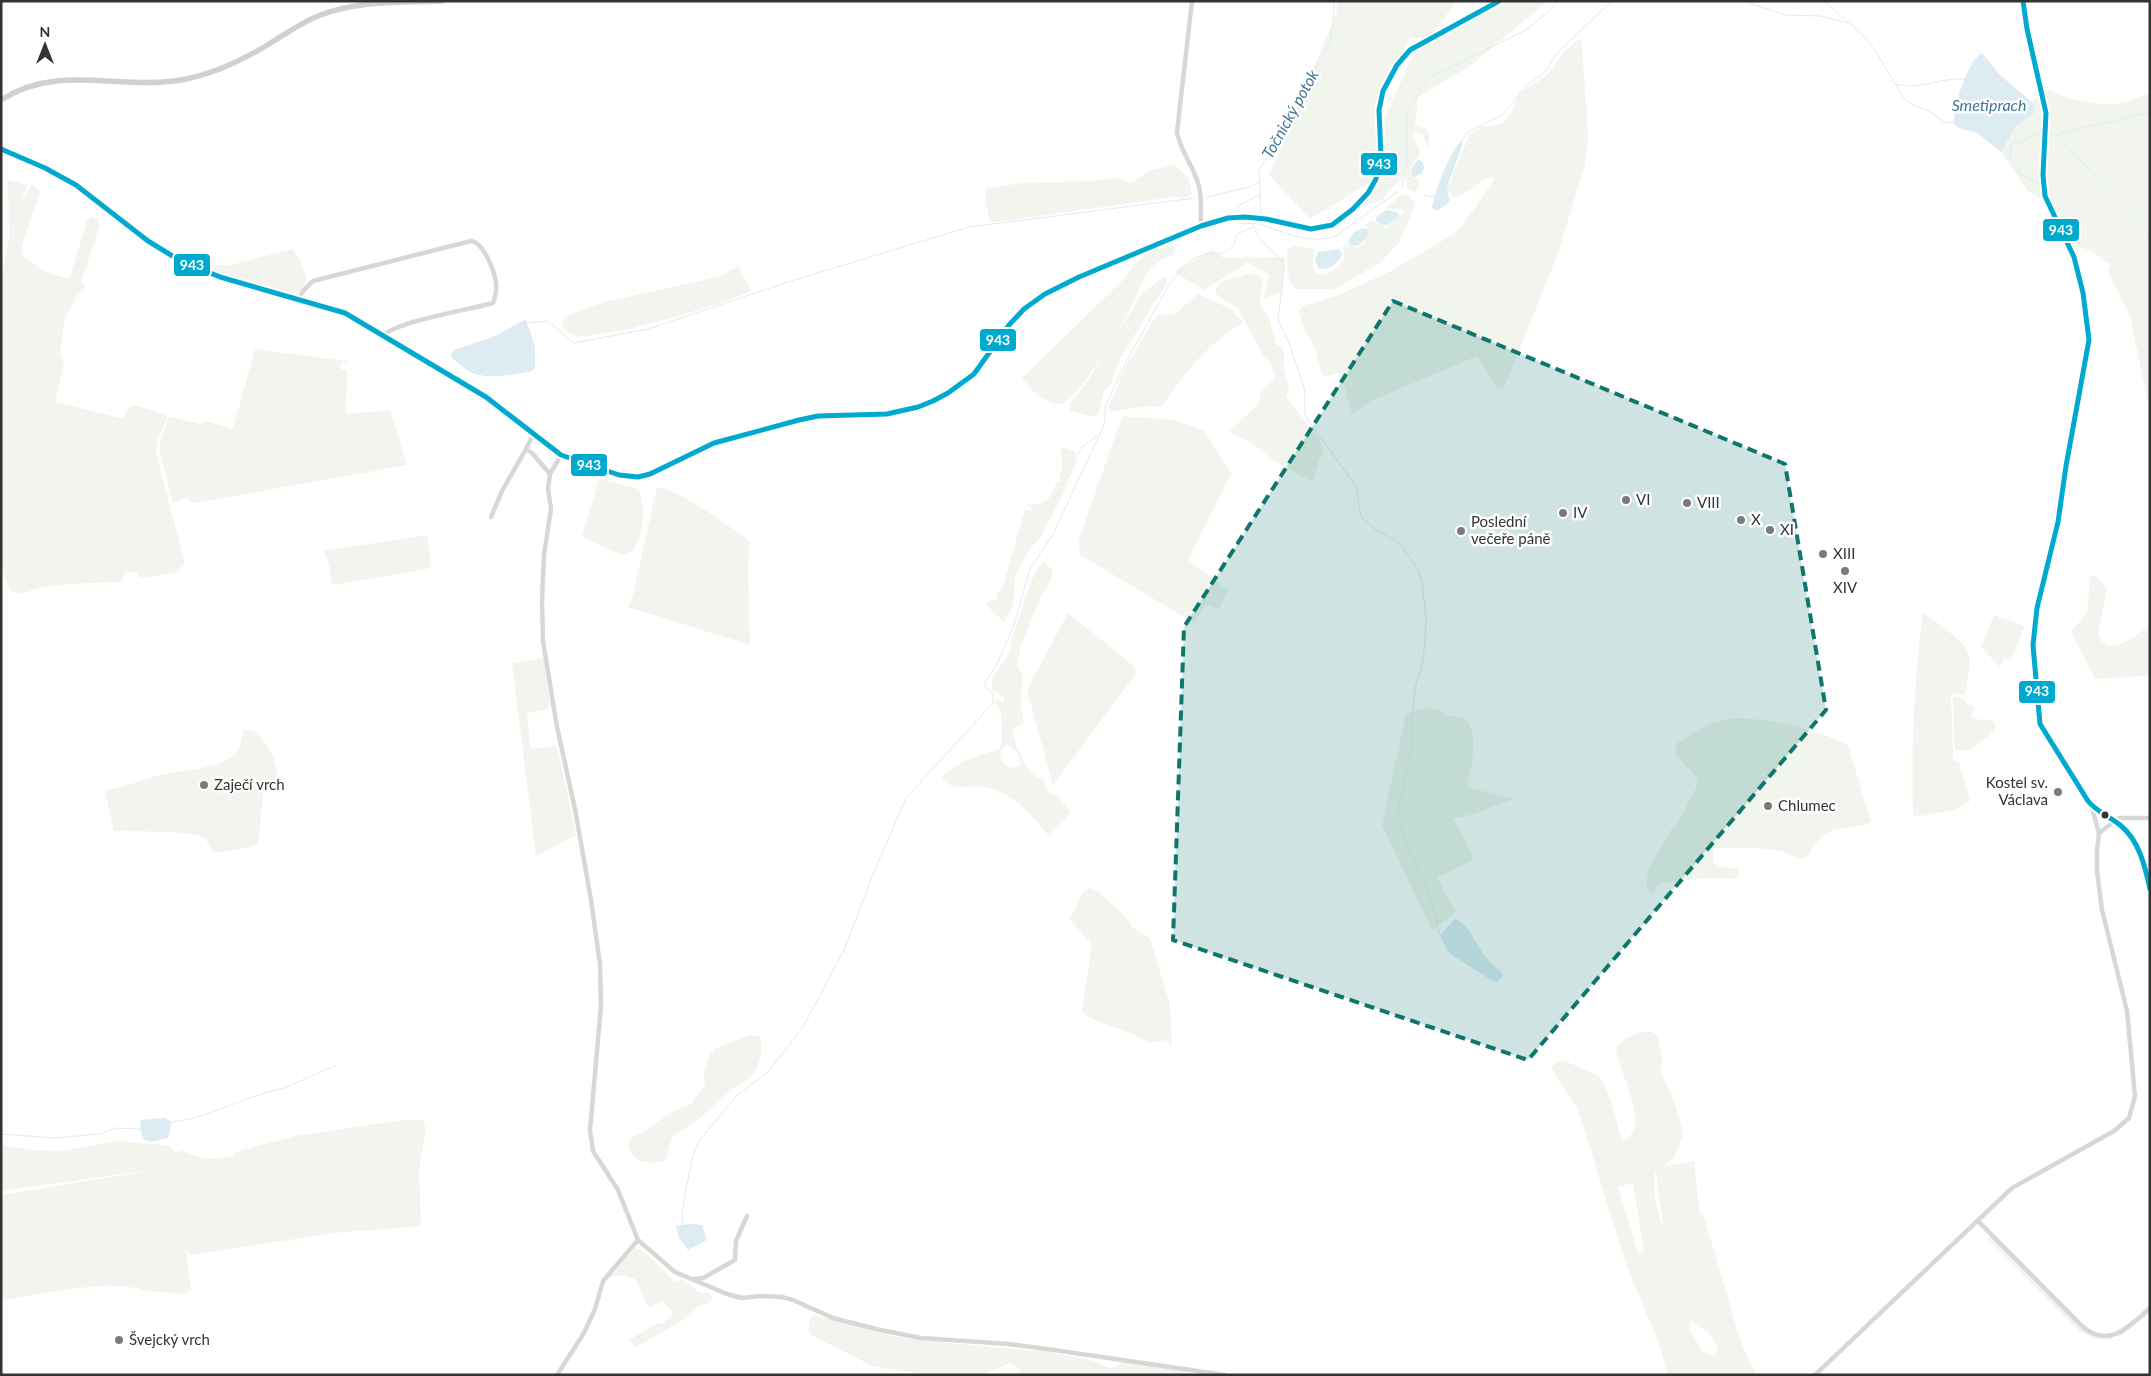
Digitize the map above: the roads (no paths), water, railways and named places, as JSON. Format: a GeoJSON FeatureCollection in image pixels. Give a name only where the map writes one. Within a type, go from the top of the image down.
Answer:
{"type":"FeatureCollection","features":[{"type":"Feature","properties":{"kind":"main road"},"geometry":{"type":"LineString","coordinates":[[1,100],[23,88],[41,82],[60,79],[144,83],[186,79],[236,62],[301,24],[334,10],[363,5],[442,1]]}},
{"type":"Feature","properties":{"kind":"street"},"geometry":{"type":"LineString","coordinates":[[1192,1],[1177,132],[1179,143],[1198,183],[1201,195],[1201,226]]}},
{"type":"Feature","properties":{"kind":"street"},"geometry":{"type":"LineString","coordinates":[[1,149],[76,184],[165,253],[186,264],[220,277],[344,313],[486,397],[561,455],[619,475],[638,477],[650,474],[714,444],[799,420],[818,416],[887,414],[918,407],[948,393],[974,374],[1009,325],[1024,309],[1045,294],[1079,277],[1201,226],[1228,218],[1266,219],[1306,228],[1322,228],[1339,221],[1368,193],[1380,168],[1379,110],[1383,91],[1397,65],[1410,50],[1499,1]]}},
{"type":"Feature","properties":{"kind":"street"},"geometry":{"type":"LineString","coordinates":[[1816,1375],[2012,1188],[2123,1125],[2129,1118],[2135,1096],[2127,1011],[2102,910],[2098,881],[2096,850],[2099,833],[2091,805],[2044,734],[2038,712],[2033,645],[2035,621],[2058,522],[2066,466],[2089,340],[2088,322],[2073,255],[2045,196],[2047,130],[2045,109],[2024,18],[2023,1]]}},
{"type":"Feature","properties":{"kind":"street"},"geometry":{"type":"LineString","coordinates":[[297,300],[313,281],[471,241],[480,245],[491,266],[495,280],[496,291],[493,303],[412,322],[390,330],[384,335]]}},
{"type":"Feature","properties":{"kind":"street"},"geometry":{"type":"LineString","coordinates":[[491,517],[502,491],[534,435]]}},
{"type":"Feature","properties":{"kind":"street"},"geometry":{"type":"LineString","coordinates":[[526,449],[532,453],[550,474]]}},
{"type":"Feature","properties":{"kind":"street"},"geometry":{"type":"LineString","coordinates":[[561,455],[550,474],[548,488],[551,509],[544,554],[543,642],[557,727],[591,900],[600,964],[601,1006],[590,1130],[593,1151],[618,1190],[638,1240],[674,1272],[742,1298],[760,1296],[782,1297],[833,1318],[880,1330],[921,1338],[1009,1344],[1225,1375]]}},
{"type":"Feature","properties":{"kind":"street"},"geometry":{"type":"LineString","coordinates":[[2091,805],[2130,835],[2142,855],[2150,890]]}},
{"type":"Feature","properties":{"kind":"street"},"geometry":{"type":"LineString","coordinates":[[2099,833],[2119,818],[2150,818]]}},
{"type":"Feature","properties":{"kind":"street"},"geometry":{"type":"LineString","coordinates":[[693,1279],[703,1278],[735,1260],[736,1241],[747,1216]]}},
{"type":"Feature","properties":{"kind":"street"},"geometry":{"type":"LineString","coordinates":[[1978,1221],[2090,1332],[2102,1336],[2119,1333],[2150,1308]]}},
{"type":"Feature","properties":{"kind":"street"},"geometry":{"type":"LineString","coordinates":[[557,1375],[584,1333],[595,1309],[603,1280],[638,1240]]}},
{"type":"Feature","properties":{"kind":"water","name":"Smetiprach"},"geometry":{"type":"Polygon","coordinates":[[[1982,53],[1999,74],[2035,105],[2034,113],[2016,126],[2001,152],[1977,133],[1959,128],[1954,124],[1958,97],[1966,75],[1976,58],[1982,53]]]}},
{"type":"Feature","properties":{"kind":"water"},"geometry":{"type":"Polygon","coordinates":[[[1462,140],[1462,146],[1447,187],[1450,202],[1439,210],[1434,210],[1432,207],[1444,172],[1452,153],[1462,140]]]}},
{"type":"Feature","properties":{"kind":"water"},"geometry":{"type":"Polygon","coordinates":[[[1418,159],[1423,163],[1424,168],[1421,174],[1412,178],[1411,170],[1418,159]]]}},
{"type":"Feature","properties":{"kind":"water"},"geometry":{"type":"Polygon","coordinates":[[[1387,210],[1396,212],[1400,216],[1387,225],[1381,225],[1376,220],[1377,216],[1387,210]]]}},
{"type":"Feature","properties":{"kind":"water"},"geometry":{"type":"Polygon","coordinates":[[[1363,228],[1369,230],[1367,238],[1357,246],[1351,245],[1348,241],[1354,232],[1363,228]]]}},
{"type":"Feature","properties":{"kind":"water"},"geometry":{"type":"Polygon","coordinates":[[[1339,249],[1342,254],[1336,264],[1329,268],[1318,268],[1315,260],[1318,252],[1339,249]]]}},
{"type":"Feature","properties":{"kind":"water"},"geometry":{"type":"Polygon","coordinates":[[[526,319],[535,347],[535,369],[512,375],[485,376],[472,373],[452,358],[451,355],[454,350],[493,337],[526,319]]]}},
{"type":"Feature","properties":{"kind":"water"},"geometry":{"type":"Polygon","coordinates":[[[1455,919],[1464,925],[1487,958],[1502,973],[1503,976],[1497,982],[1452,955],[1447,950],[1440,935],[1455,919]]]}},
{"type":"Feature","properties":{"kind":"water"},"geometry":{"type":"Polygon","coordinates":[[[165,1118],[172,1122],[168,1138],[150,1142],[143,1139],[140,1129],[141,1120],[165,1118]]]}},
{"type":"Feature","properties":{"kind":"water"},"geometry":{"type":"Polygon","coordinates":[[[702,1225],[707,1240],[688,1250],[679,1238],[676,1226],[702,1225]]]}},
{"type":"Feature","properties":{"kind":"waterway","name":"Točnický potok"},"geometry":{"type":"LineString","coordinates":[[1261,217],[1259,171],[1330,41],[1333,28],[1334,1]]}},
{"type":"Feature","properties":{"kind":"waterway","name":"Točnický potok"},"geometry":{"type":"LineString","coordinates":[[1402,186],[1407,163],[1407,112],[1429,78],[1526,30],[1550,10],[1557,1]]}},
{"type":"Feature","properties":{"kind":"waterway"},"geometry":{"type":"LineString","coordinates":[[1461,141],[1468,132],[1502,115],[1526,86],[1545,72],[1558,52],[1612,1]]}},
{"type":"Feature","properties":{"kind":"waterway"},"geometry":{"type":"LineString","coordinates":[[1743,1],[1786,15],[1820,16],[1848,23]]}},
{"type":"Feature","properties":{"kind":"waterway","name":"Točnický potok"},"geometry":{"type":"LineString","coordinates":[[1824,1],[1861,33],[1875,50],[1895,84],[1914,86],[1958,79],[1966,80]]}},
{"type":"Feature","properties":{"kind":"waterway"},"geometry":{"type":"LineString","coordinates":[[1896,85],[1907,102],[1932,113],[1945,123],[1954,122]]}},
{"type":"Feature","properties":{"kind":"waterway"},"geometry":{"type":"LineString","coordinates":[[2058,134],[2150,112]]}},
{"type":"Feature","properties":{"kind":"waterway","name":"Točnický potok"},"geometry":{"type":"LineString","coordinates":[[2013,127],[2016,131],[2016,141],[2019,143],[2029,137],[2043,133]]}},
{"type":"Feature","properties":{"kind":"waterway","name":"Točnický potok"},"geometry":{"type":"LineString","coordinates":[[2049,133],[2057,135],[2150,236]]}},
{"type":"Feature","properties":{"kind":"waterway"},"geometry":{"type":"LineString","coordinates":[[2016,141],[2011,144],[2010,158],[2017,166],[2020,174],[2041,185]]}},
{"type":"Feature","properties":{"kind":"waterway"},"geometry":{"type":"LineString","coordinates":[[1207,197],[1250,187],[1259,182]]}},
{"type":"Feature","properties":{"kind":"waterway","name":"Točnický potok"},"geometry":{"type":"LineString","coordinates":[[1260,221],[1260,224],[1307,239],[1336,236],[1398,191]]}},
{"type":"Feature","properties":{"kind":"waterway"},"geometry":{"type":"LineString","coordinates":[[1238,214],[1238,206],[1261,194]]}},
{"type":"Feature","properties":{"kind":"waterway"},"geometry":{"type":"LineString","coordinates":[[1423,195],[1436,197]]}},
{"type":"Feature","properties":{"kind":"waterway"},"geometry":{"type":"LineString","coordinates":[[529,323],[548,321],[574,343],[648,329],[791,281],[969,227],[1195,198]]}},
{"type":"Feature","properties":{"kind":"waterway"},"geometry":{"type":"LineString","coordinates":[[1237,221],[1238,223],[1259,224]]}},
{"type":"Feature","properties":{"kind":"waterway"},"geometry":{"type":"LineString","coordinates":[[1253,224],[1260,239],[1278,256],[1284,267],[1278,321],[1289,343],[1305,391],[1305,414],[1356,486],[1361,517],[1376,530],[1396,541],[1403,548],[1418,569],[1422,583],[1426,616],[1423,660],[1416,685],[1411,721],[1411,751],[1398,811],[1404,838],[1429,894],[1440,935]]}},
{"type":"Feature","properties":{"kind":"waterway"},"geometry":{"type":"LineString","coordinates":[[683,1226],[682,1214],[686,1188],[694,1152],[700,1140],[736,1096],[768,1072],[803,1027],[844,950],[876,867],[906,798],[993,703],[993,694],[985,687],[985,683],[998,662],[1014,625],[1030,569],[1053,534],[1105,423],[1105,407],[1127,360],[1169,285],[1184,266],[1193,259],[1205,254],[1220,254],[1227,251],[1234,245],[1237,234],[1254,227]]}},
{"type":"Feature","properties":{"kind":"waterway"},"geometry":{"type":"LineString","coordinates":[[1069,477],[1078,453],[1084,445],[1098,436]]}},
{"type":"Feature","properties":{"kind":"waterway"},"geometry":{"type":"LineString","coordinates":[[172,1122],[195,1118],[267,1092],[284,1088],[335,1066]]}},
{"type":"Feature","properties":{"kind":"waterway"},"geometry":{"type":"LineString","coordinates":[[1,1134],[55,1138],[100,1134],[116,1128],[140,1129]]}},
{"type":"Feature","properties":{"kind":"waterway"},"geometry":{"type":"LineString","coordinates":[[1990,1237],[2082,1330],[2097,1337],[2110,1338]]}},
{"type":"Feature","properties":{"kind":"waterway"},"geometry":{"type":"LineString","coordinates":[[2119,1336],[2150,1312]]}},
{"type":"Feature","properties":{"kind":"place","name":"VI"},"geometry":{"type":"Point","coordinates":[1626,500]}},
{"type":"Feature","properties":{"kind":"place","name":"VIII"},"geometry":{"type":"Point","coordinates":[1687,503]}},
{"type":"Feature","properties":{"kind":"place","name":"IV"},"geometry":{"type":"Point","coordinates":[1563,513]}},
{"type":"Feature","properties":{"kind":"place","name":"X"},"geometry":{"type":"Point","coordinates":[1741,520]}},
{"type":"Feature","properties":{"kind":"place","name":"XI"},"geometry":{"type":"Point","coordinates":[1770,530]}},
{"type":"Feature","properties":{"kind":"place","name":"Poslední večeře páně"},"geometry":{"type":"Point","coordinates":[1461,531]}},
{"type":"Feature","properties":{"kind":"place","name":"XIII"},"geometry":{"type":"Point","coordinates":[1823,554]}},
{"type":"Feature","properties":{"kind":"place","name":"XIV"},"geometry":{"type":"Point","coordinates":[1845,571]}},
{"type":"Feature","properties":{"kind":"place","name":"Zaječí vrch"},"geometry":{"type":"Point","coordinates":[204,785]}},
{"type":"Feature","properties":{"kind":"place","name":"Kostel sv. Václava"},"geometry":{"type":"Point","coordinates":[2058,792]}},
{"type":"Feature","properties":{"kind":"place","name":"Chlumec"},"geometry":{"type":"Point","coordinates":[1768,806]}},
{"type":"Feature","properties":{"kind":"place","name":"Švejcký vrch"},"geometry":{"type":"Point","coordinates":[119,1340]}}]}
